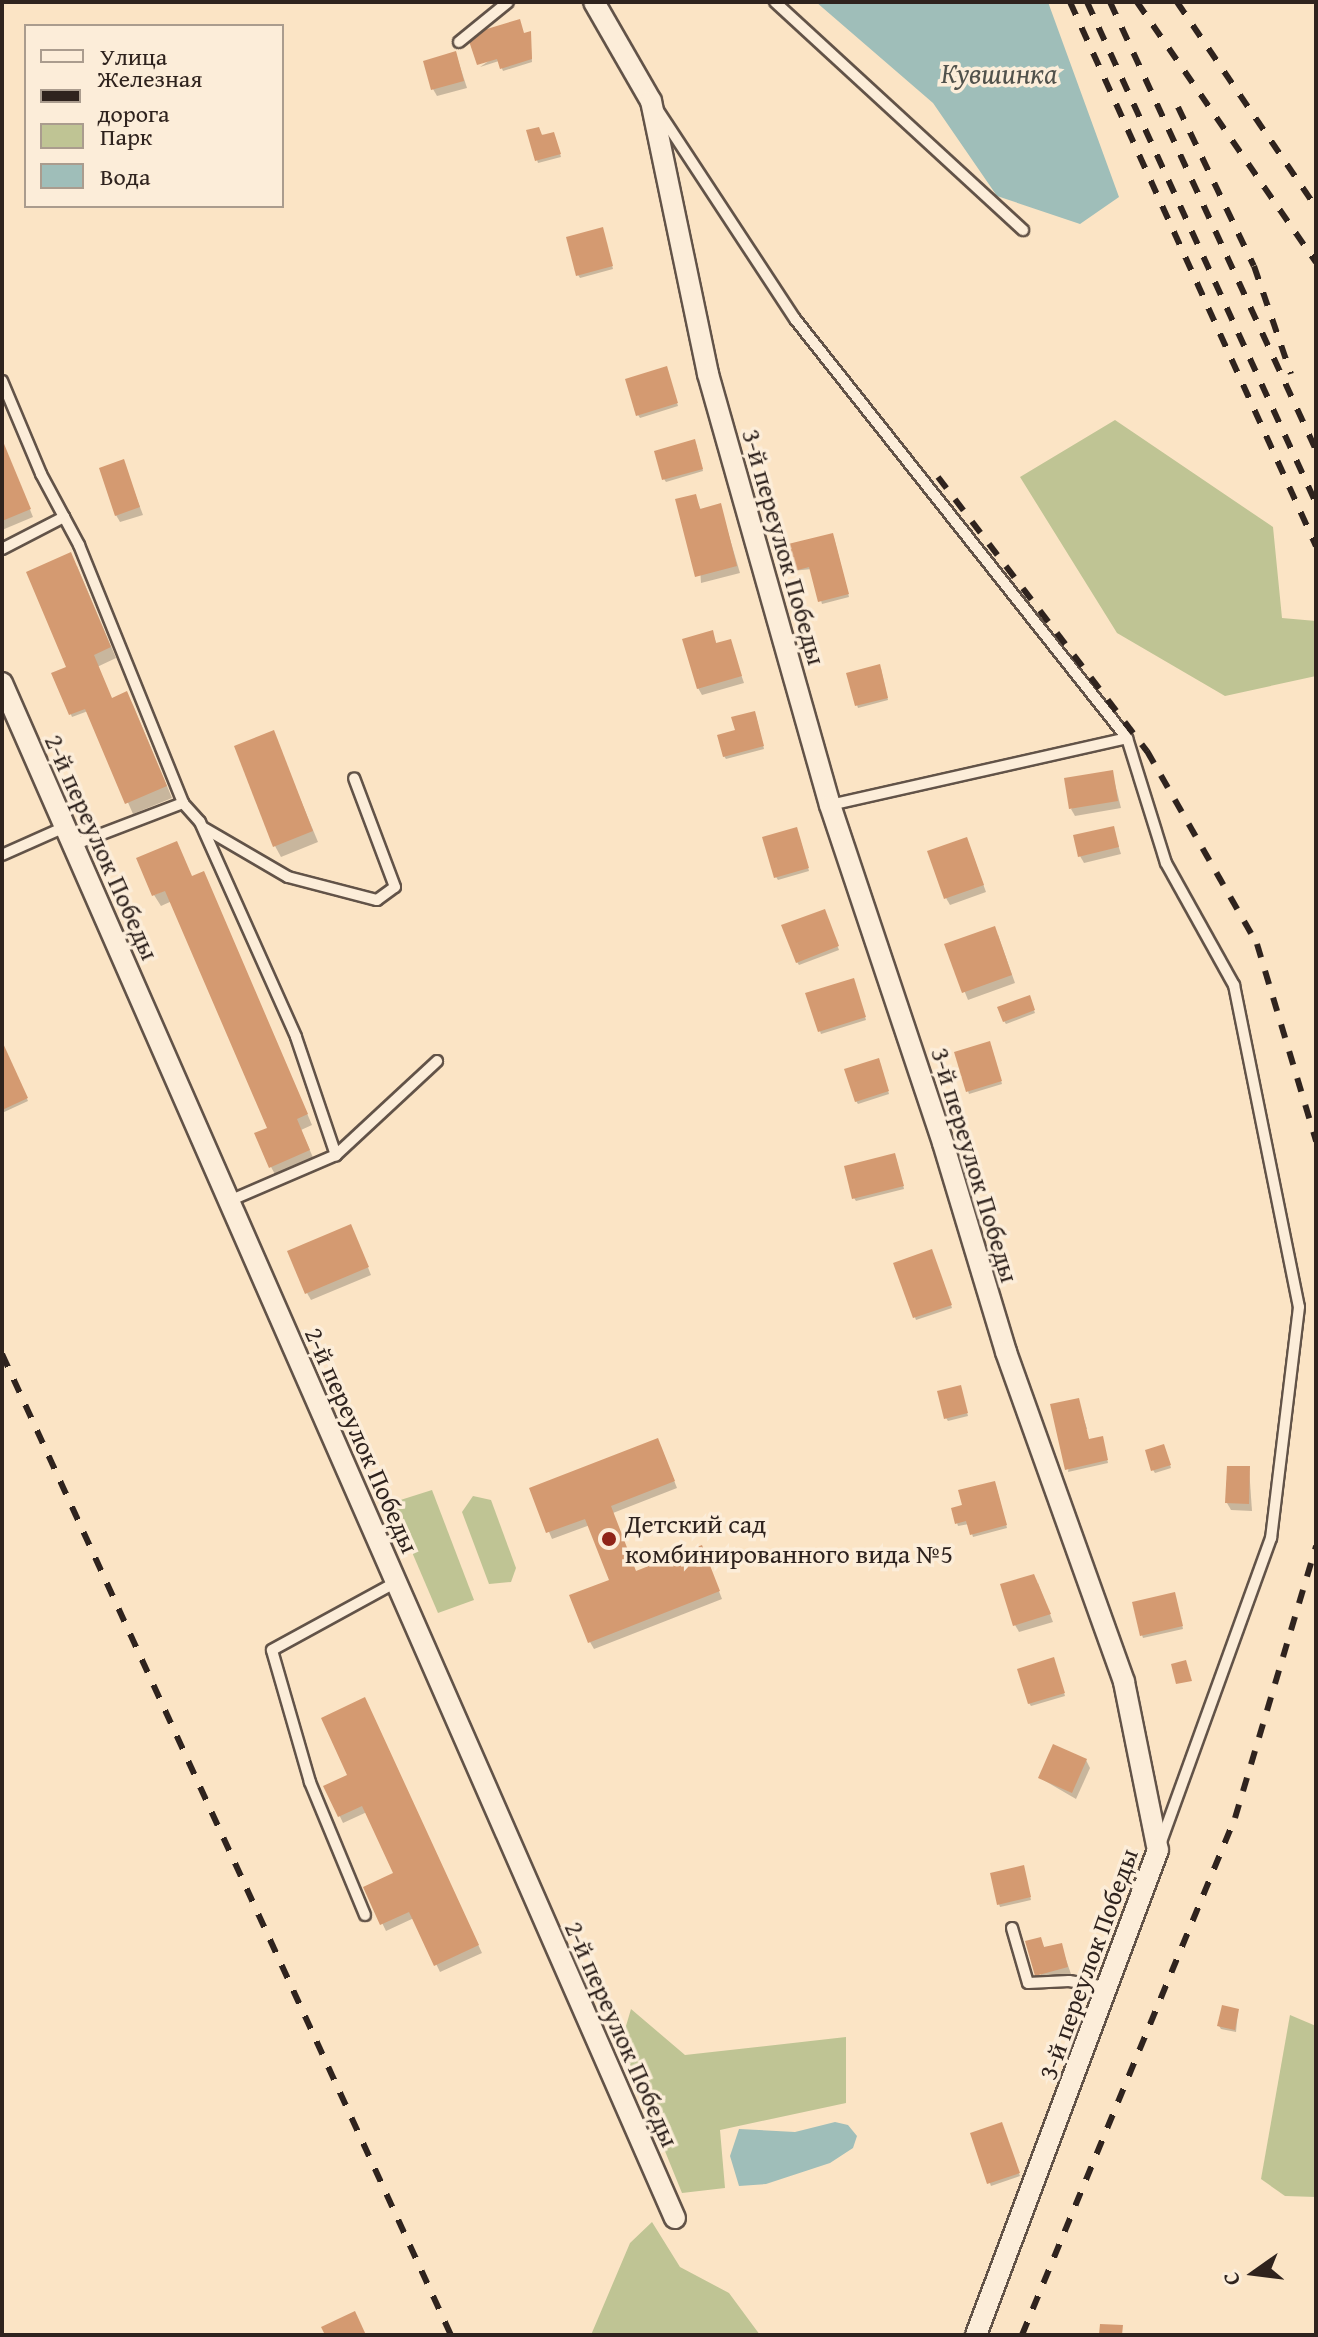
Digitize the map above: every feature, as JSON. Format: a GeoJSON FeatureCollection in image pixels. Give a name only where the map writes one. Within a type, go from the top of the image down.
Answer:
{"type":"FeatureCollection","features":[{"type":"Feature","properties":{"kind":"street","name":"3-й переулок Победы"},"geometry":{"type":"LineString","coordinates":[[594,2],[651,101],[708,374],[830,805],[943,1143],[1006,1352],[1124,1682],[1158,1850],[976,2335]]}},
{"type":"Feature","properties":{"kind":"street","name":"2-й переулок Победы"},"geometry":{"type":"LineString","coordinates":[[2,683],[675,2218]]}},
{"type":"Feature","properties":{"kind":"lane"},"geometry":{"type":"LineString","coordinates":[[459,42],[508,2]]}},
{"type":"Feature","properties":{"kind":"lane"},"geometry":{"type":"LineString","coordinates":[[775,2],[1023,230]]}},
{"type":"Feature","properties":{"kind":"lane"},"geometry":{"type":"LineString","coordinates":[[651,101],[795,319],[1127,738],[1166,863],[1234,985],[1299,1307],[1271,1538],[1158,1850]]}},
{"type":"Feature","properties":{"kind":"lane"},"geometry":{"type":"LineString","coordinates":[[2,381],[64,517],[183,803],[203,827],[296,1037],[336,1155]]}},
{"type":"Feature","properties":{"kind":"lane"},"geometry":{"type":"LineString","coordinates":[[2,549],[64,517]]}},
{"type":"Feature","properties":{"kind":"lane"},"geometry":{"type":"LineString","coordinates":[[830,805],[1127,738]]}},
{"type":"Feature","properties":{"kind":"lane"},"geometry":{"type":"LineString","coordinates":[[203,827],[288,877],[377,900],[395,887],[354,778]]}},
{"type":"Feature","properties":{"kind":"lane"},"geometry":{"type":"LineString","coordinates":[[2,855],[183,803]]}},
{"type":"Feature","properties":{"kind":"lane"},"geometry":{"type":"LineString","coordinates":[[229,1201],[336,1155],[437,1061]]}},
{"type":"Feature","properties":{"kind":"lane"},"geometry":{"type":"LineString","coordinates":[[365,1915],[310,1782],[272,1650],[396,1582]]}},
{"type":"Feature","properties":{"kind":"lane"},"geometry":{"type":"LineString","coordinates":[[1012,1928],[1028,1983],[1069,1981],[1109,1987]]}},
{"type":"Feature","properties":{"kind":"green space"},"geometry":{"type":"Polygon","coordinates":[[[1115,420],[1273,527],[1282,618],[1316,621],[1316,676],[1225,696],[1117,633],[1020,477],[1115,420]]]}},
{"type":"Feature","properties":{"kind":"green space"},"geometry":{"type":"Polygon","coordinates":[[[432,1490],[474,1600],[438,1613],[391,1503],[432,1490]]]}},
{"type":"Feature","properties":{"kind":"green space"},"geometry":{"type":"Polygon","coordinates":[[[473,1496],[491,1500],[516,1568],[511,1582],[489,1584],[462,1512],[473,1496]]]}},
{"type":"Feature","properties":{"kind":"green space"},"geometry":{"type":"Polygon","coordinates":[[[631,2009],[685,2055],[846,2037],[846,2103],[720,2130],[725,2188],[682,2193],[621,2043],[631,2009]]]}},
{"type":"Feature","properties":{"kind":"green space"},"geometry":{"type":"Polygon","coordinates":[[[1290,2015],[1316,2026],[1316,2197],[1285,2196],[1261,2179],[1290,2015]]]}},
{"type":"Feature","properties":{"kind":"green space"},"geometry":{"type":"Polygon","coordinates":[[[652,2222],[680,2267],[729,2293],[760,2335],[591,2335],[630,2243],[652,2222]]]}},
{"type":"Feature","properties":{"kind":"water","name":"Кувшинка"},"geometry":{"type":"Polygon","coordinates":[[[816,2],[1048,2],[1119,197],[1080,224],[997,196],[933,103],[816,2]]]}},
{"type":"Feature","properties":{"kind":"water"},"geometry":{"type":"Polygon","coordinates":[[[835,2122],[848,2125],[857,2136],[853,2148],[830,2163],[766,2184],[739,2186],[730,2156],[739,2129],[795,2132],[835,2122]]]}},
{"type":"Feature","properties":{"kind":"building"},"geometry":{"type":"Polygon","coordinates":[[[520,19],[524,33],[531,31],[532,59],[500,69],[497,59],[477,65],[467,35],[520,19]]]}},
{"type":"Feature","properties":{"kind":"building"},"geometry":{"type":"Polygon","coordinates":[[[456,51],[464,81],[431,90],[423,61],[456,51]]]}},
{"type":"Feature","properties":{"kind":"building"},"geometry":{"type":"Polygon","coordinates":[[[539,127],[542,135],[554,132],[561,154],[535,161],[526,130],[539,127]]]}},
{"type":"Feature","properties":{"kind":"building"},"geometry":{"type":"Polygon","coordinates":[[[603,227],[613,266],[576,276],[566,237],[603,227]]]}},
{"type":"Feature","properties":{"kind":"building"},"geometry":{"type":"Polygon","coordinates":[[[667,366],[678,403],[636,416],[625,379],[667,366]]]}},
{"type":"Feature","properties":{"kind":"building"},"geometry":{"type":"Polygon","coordinates":[[[2,439],[31,509],[2,521],[2,439]]]}},
{"type":"Feature","properties":{"kind":"building"},"geometry":{"type":"Polygon","coordinates":[[[695,439],[703,469],[662,480],[654,451],[695,439]]]}},
{"type":"Feature","properties":{"kind":"building"},"geometry":{"type":"Polygon","coordinates":[[[124,459],[140,507],[115,516],[99,468],[124,459]]]}},
{"type":"Feature","properties":{"kind":"building"},"geometry":{"type":"Polygon","coordinates":[[[696,494],[700,509],[721,503],[737,566],[695,577],[675,499],[696,494]]]}},
{"type":"Feature","properties":{"kind":"building"},"geometry":{"type":"Polygon","coordinates":[[[833,533],[849,594],[818,602],[809,567],[790,572],[784,545],[833,533]]]}},
{"type":"Feature","properties":{"kind":"building"},"geometry":{"type":"Polygon","coordinates":[[[71,552],[111,647],[94,655],[112,698],[127,691],[167,786],[125,804],[85,709],[69,715],[51,673],[66,667],[26,572],[71,552]]]}},
{"type":"Feature","properties":{"kind":"building"},"geometry":{"type":"Polygon","coordinates":[[[713,630],[716,643],[731,639],[742,676],[697,689],[682,639],[713,630]]]}},
{"type":"Feature","properties":{"kind":"building"},"geometry":{"type":"Polygon","coordinates":[[[880,664],[888,698],[855,706],[846,673],[880,664]]]}},
{"type":"Feature","properties":{"kind":"building"},"geometry":{"type":"Polygon","coordinates":[[[755,711],[764,746],[723,757],[717,735],[735,730],[731,717],[755,711]]]}},
{"type":"Feature","properties":{"kind":"building"},"geometry":{"type":"Polygon","coordinates":[[[274,730],[313,831],[273,847],[234,746],[274,730]]]}},
{"type":"Feature","properties":{"kind":"building"},"geometry":{"type":"Polygon","coordinates":[[[1113,770],[1118,801],[1069,809],[1064,778],[1113,770]]]}},
{"type":"Feature","properties":{"kind":"building"},"geometry":{"type":"Polygon","coordinates":[[[1114,826],[1119,847],[1078,857],[1073,835],[1114,826]]]}},
{"type":"Feature","properties":{"kind":"building"},"geometry":{"type":"Polygon","coordinates":[[[797,827],[809,868],[774,878],[762,837],[797,827]]]}},
{"type":"Feature","properties":{"kind":"building"},"geometry":{"type":"Polygon","coordinates":[[[967,837],[984,885],[944,899],[927,851],[967,837]]]}},
{"type":"Feature","properties":{"kind":"building"},"geometry":{"type":"Polygon","coordinates":[[[177,841],[192,876],[204,871],[308,1114],[297,1119],[310,1150],[269,1168],[254,1133],[267,1128],[165,891],[152,896],[136,858],[177,841]]]}},
{"type":"Feature","properties":{"kind":"building"},"geometry":{"type":"Polygon","coordinates":[[[825,909],[839,946],[796,963],[781,925],[825,909]]]}},
{"type":"Feature","properties":{"kind":"building"},"geometry":{"type":"Polygon","coordinates":[[[995,926],[1012,975],[962,993],[944,944],[995,926]]]}},
{"type":"Feature","properties":{"kind":"building"},"geometry":{"type":"Polygon","coordinates":[[[854,978],[866,1017],[818,1032],[805,993],[854,978]]]}},
{"type":"Feature","properties":{"kind":"building"},"geometry":{"type":"Polygon","coordinates":[[[1030,995],[1035,1010],[1003,1022],[997,1007],[1030,995]]]}},
{"type":"Feature","properties":{"kind":"building"},"geometry":{"type":"Polygon","coordinates":[[[2,1041],[28,1098],[2,1110],[2,1041]]]}},
{"type":"Feature","properties":{"kind":"building"},"geometry":{"type":"Polygon","coordinates":[[[990,1041],[1002,1081],[966,1092],[954,1052],[990,1041]]]}},
{"type":"Feature","properties":{"kind":"building"},"geometry":{"type":"Polygon","coordinates":[[[879,1058],[889,1091],[855,1102],[844,1069],[879,1058]]]}},
{"type":"Feature","properties":{"kind":"building"},"geometry":{"type":"Polygon","coordinates":[[[895,1153],[904,1186],[852,1199],[844,1166],[895,1153]]]}},
{"type":"Feature","properties":{"kind":"building"},"geometry":{"type":"Polygon","coordinates":[[[351,1224],[369,1267],[305,1294],[287,1251],[351,1224]]]}},
{"type":"Feature","properties":{"kind":"building"},"geometry":{"type":"Polygon","coordinates":[[[932,1249],[952,1305],[913,1318],[893,1263],[932,1249]]]}},
{"type":"Feature","properties":{"kind":"building"},"geometry":{"type":"Polygon","coordinates":[[[961,1385],[968,1413],[944,1419],[937,1391],[961,1385]]]}},
{"type":"Feature","properties":{"kind":"building"},"geometry":{"type":"Polygon","coordinates":[[[1079,1398],[1089,1439],[1103,1436],[1108,1460],[1065,1470],[1050,1404],[1079,1398]]]}},
{"type":"Feature","properties":{"kind":"building","name":"Детский сад комбинированного вида №5"},"geometry":{"type":"Polygon","coordinates":[[[658,1438],[675,1481],[611,1506],[636,1571],[702,1545],[720,1591],[588,1643],[569,1595],[609,1580],[585,1519],[546,1533],[529,1488],[658,1438]]]}},
{"type":"Feature","properties":{"kind":"building"},"geometry":{"type":"Polygon","coordinates":[[[1164,1444],[1171,1465],[1151,1471],[1145,1450],[1164,1444]]]}},
{"type":"Feature","properties":{"kind":"building"},"geometry":{"type":"Polygon","coordinates":[[[1227,1466],[1250,1466],[1249,1504],[1225,1503],[1227,1466]]]}},
{"type":"Feature","properties":{"kind":"building"},"geometry":{"type":"Polygon","coordinates":[[[995,1481],[1007,1525],[970,1535],[966,1521],[955,1524],[951,1508],[962,1505],[958,1490],[995,1481]]]}},
{"type":"Feature","properties":{"kind":"building"},"geometry":{"type":"Polygon","coordinates":[[[1034,1574],[1051,1614],[1013,1626],[1000,1584],[1034,1574]]]}},
{"type":"Feature","properties":{"kind":"building"},"geometry":{"type":"Polygon","coordinates":[[[1175,1592],[1183,1626],[1140,1636],[1132,1602],[1175,1592]]]}},
{"type":"Feature","properties":{"kind":"building"},"geometry":{"type":"Polygon","coordinates":[[[1054,1657],[1065,1693],[1028,1704],[1017,1669],[1054,1657]]]}},
{"type":"Feature","properties":{"kind":"building"},"geometry":{"type":"Polygon","coordinates":[[[1186,1660],[1192,1681],[1176,1684],[1171,1664],[1186,1660]]]}},
{"type":"Feature","properties":{"kind":"building"},"geometry":{"type":"Polygon","coordinates":[[[365,1697],[479,1945],[434,1966],[409,1912],[380,1925],[363,1887],[393,1873],[362,1806],[338,1817],[323,1786],[347,1775],[321,1718],[365,1697]]]}},
{"type":"Feature","properties":{"kind":"building"},"geometry":{"type":"Polygon","coordinates":[[[1053,1744],[1087,1759],[1072,1793],[1038,1778],[1053,1744]]]}},
{"type":"Feature","properties":{"kind":"building"},"geometry":{"type":"Polygon","coordinates":[[[1024,1865],[1031,1897],[997,1905],[990,1873],[1024,1865]]]}},
{"type":"Feature","properties":{"kind":"building"},"geometry":{"type":"Polygon","coordinates":[[[1041,1937],[1044,1947],[1062,1943],[1068,1967],[1035,1976],[1025,1941],[1041,1937]]]}},
{"type":"Feature","properties":{"kind":"building"},"geometry":{"type":"Polygon","coordinates":[[[1222,2005],[1239,2009],[1235,2030],[1217,2026],[1222,2005]]]}},
{"type":"Feature","properties":{"kind":"building"},"geometry":{"type":"Polygon","coordinates":[[[1002,2122],[1020,2173],[987,2184],[970,2133],[1002,2122]]]}},
{"type":"Feature","properties":{"kind":"building"},"geometry":{"type":"Polygon","coordinates":[[[355,2311],[366,2335],[325,2335],[321,2327],[355,2311]]]}},
{"type":"Feature","properties":{"kind":"building"},"geometry":{"type":"Polygon","coordinates":[[[1100,2324],[1123,2325],[1122,2335],[1099,2335],[1100,2324]]]}},
{"type":"Feature","properties":{"kind":"railway"},"geometry":{"type":"LineString","coordinates":[[1070,2],[1316,546]]}},
{"type":"Feature","properties":{"kind":"railway"},"geometry":{"type":"LineString","coordinates":[[1087,2],[1316,503]]}},
{"type":"Feature","properties":{"kind":"railway"},"geometry":{"type":"LineString","coordinates":[[1110,2],[1316,450]]}},
{"type":"Feature","properties":{"kind":"railway"},"geometry":{"type":"LineString","coordinates":[[1137,2],[1316,262]]}},
{"type":"Feature","properties":{"kind":"railway"},"geometry":{"type":"LineString","coordinates":[[1177,2],[1316,207]]}},
{"type":"Feature","properties":{"kind":"railway"},"geometry":{"type":"LineString","coordinates":[[1178,107],[1254,266],[1291,374]]}},
{"type":"Feature","properties":{"kind":"railway"},"geometry":{"type":"LineString","coordinates":[[938,477],[1147,751],[1257,944],[1316,1141]]}},
{"type":"Feature","properties":{"kind":"railway"},"geometry":{"type":"LineString","coordinates":[[2,1354],[451,2335]]}},
{"type":"Feature","properties":{"kind":"railway"},"geometry":{"type":"LineString","coordinates":[[1022,2335],[1235,1818],[1316,1546]]}},
{"type":"Feature","properties":{"kind":"place","name":"Детский сад комбинированного вида №5"},"geometry":{"type":"Point","coordinates":[609,1539]}}]}
